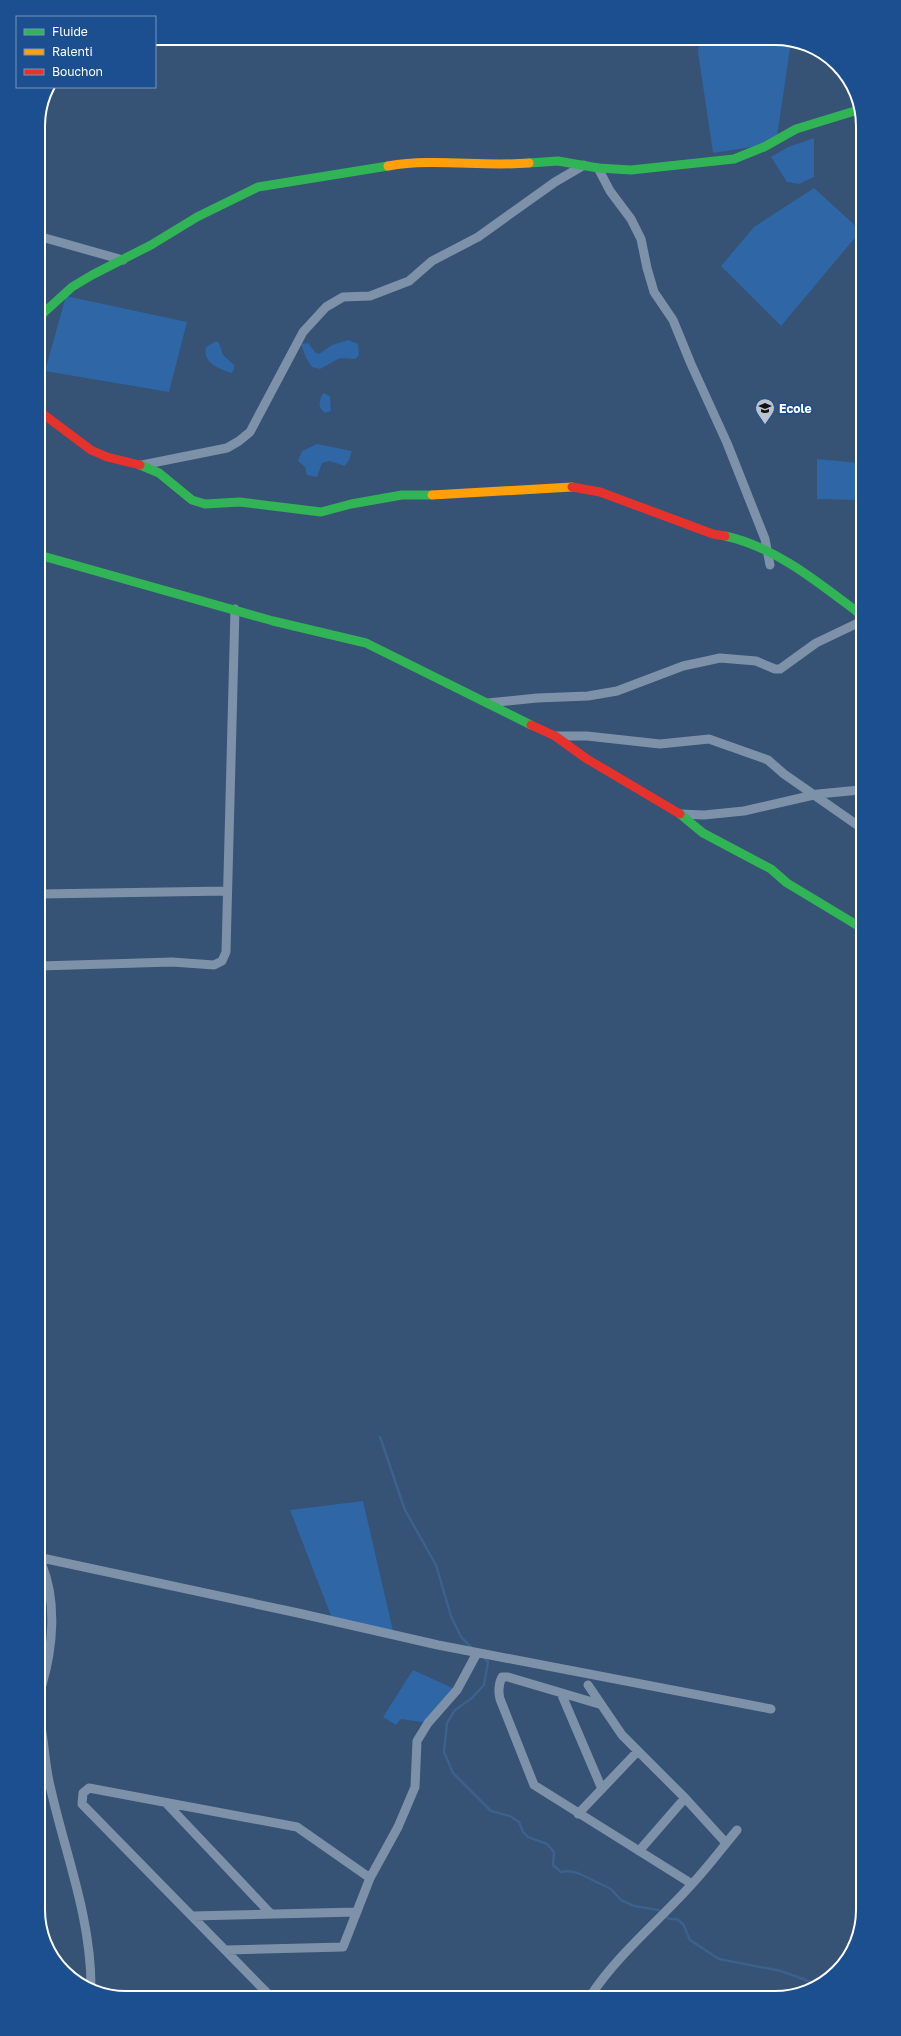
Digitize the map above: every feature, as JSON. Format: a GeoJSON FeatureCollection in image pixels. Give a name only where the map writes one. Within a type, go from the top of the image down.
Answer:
{"type":"FeatureCollection","features":[{"type":"Feature","properties":{"kind":"street"},"geometry":{"type":"LineString","coordinates":[[45,312],[72,287],[92,275],[123,260],[197,217],[258,187],[271,184],[317,179],[399,164],[440,162],[506,165],[558,161],[598,168],[632,170],[707,163],[734,158],[764,147],[796,129],[854,111]]}},
{"type":"Feature","properties":{"kind":"street"},"geometry":{"type":"LineString","coordinates":[[142,465],[228,448],[239,441],[250,432],[303,332],[326,307],[343,297],[370,296],[409,280],[432,261],[485,233],[550,185],[584,166]]}},
{"type":"Feature","properties":{"kind":"street"},"geometry":{"type":"LineString","coordinates":[[598,168],[610,191],[631,219],[641,238],[654,292],[673,320],[691,364],[728,443],[765,539],[770,565]]}},
{"type":"Feature","properties":{"kind":"street"},"geometry":{"type":"LineString","coordinates":[[45,238],[123,260]]}},
{"type":"Feature","properties":{"kind":"street"},"geometry":{"type":"LineString","coordinates":[[45,416],[71,436],[100,455],[142,465],[159,474],[192,500],[205,504],[240,502],[321,512],[351,504],[416,494],[437,495],[578,487],[600,492],[713,534],[742,540],[802,570],[856,611]]}},
{"type":"Feature","properties":{"kind":"street"},"geometry":{"type":"LineString","coordinates":[[45,557],[307,630],[373,646],[386,651],[398,660],[555,736],[587,759],[679,814],[703,833],[771,869],[788,883],[856,925]]}},
{"type":"Feature","properties":{"kind":"street"},"geometry":{"type":"LineString","coordinates":[[45,966],[172,962],[214,965],[222,961],[226,952],[235,609]]}},
{"type":"Feature","properties":{"kind":"street"},"geometry":{"type":"LineString","coordinates":[[486,703],[537,698],[588,696],[617,691],[683,666],[720,658],[756,661],[776,669],[780,669],[816,643],[856,624]]}},
{"type":"Feature","properties":{"kind":"street"},"geometry":{"type":"LineString","coordinates":[[555,736],[587,736],[660,744],[709,739],[768,760],[784,774],[817,795],[856,824]]}},
{"type":"Feature","properties":{"kind":"street"},"geometry":{"type":"LineString","coordinates":[[679,814],[704,815],[744,811],[817,795],[856,790]]}},
{"type":"Feature","properties":{"kind":"street"},"geometry":{"type":"LineString","coordinates":[[45,894],[227,891]]}},
{"type":"Feature","properties":{"kind":"street"},"geometry":{"type":"LineString","coordinates":[[45,1559],[477,1653],[771,1709]]}},
{"type":"Feature","properties":{"kind":"street"},"geometry":{"type":"LineString","coordinates":[[45,1576],[50,1595],[51,1647],[45,1672]]}},
{"type":"Feature","properties":{"kind":"street"},"geometry":{"type":"LineString","coordinates":[[226,1950],[343,1947],[370,1878],[398,1827],[415,1787],[417,1741],[428,1723],[457,1690],[477,1653]]}},
{"type":"Feature","properties":{"kind":"street"},"geometry":{"type":"LineString","coordinates":[[599,1704],[508,1677],[502,1677],[498,1691],[534,1785],[578,1814],[692,1884]]}},
{"type":"Feature","properties":{"kind":"street"},"geometry":{"type":"LineString","coordinates":[[588,1685],[599,1704],[622,1735],[637,1752],[685,1798],[726,1843]]}},
{"type":"Feature","properties":{"kind":"street"},"geometry":{"type":"LineString","coordinates":[[561,1693],[602,1789]]}},
{"type":"Feature","properties":{"kind":"street"},"geometry":{"type":"LineString","coordinates":[[578,1814],[637,1752]]}},
{"type":"Feature","properties":{"kind":"street"},"geometry":{"type":"LineString","coordinates":[[45,1754],[50,1789],[87,1926],[92,1961],[92,1983]]}},
{"type":"Feature","properties":{"kind":"street"},"geometry":{"type":"LineString","coordinates":[[265,1991],[82,1804],[83,1793],[89,1788],[297,1827],[370,1878]]}},
{"type":"Feature","properties":{"kind":"street"},"geometry":{"type":"LineString","coordinates":[[639,1851],[685,1798]]}},
{"type":"Feature","properties":{"kind":"street"},"geometry":{"type":"LineString","coordinates":[[166,1802],[271,1914]]}},
{"type":"Feature","properties":{"kind":"street"},"geometry":{"type":"LineString","coordinates":[[594,1991],[602,1979],[624,1954],[692,1884],[737,1830]]}},
{"type":"Feature","properties":{"kind":"street"},"geometry":{"type":"LineString","coordinates":[[192,1916],[357,1912]]}},
{"type":"Feature","properties":{"kind":"shaded area"},"geometry":{"type":"Polygon","coordinates":[[[698,45],[780,45],[790,47],[776,143],[713,153],[698,52],[698,45]]]}},
{"type":"Feature","properties":{"kind":"shaded area"},"geometry":{"type":"Polygon","coordinates":[[[814,138],[814,177],[799,184],[787,182],[771,157],[788,147],[814,138]]]}},
{"type":"Feature","properties":{"kind":"shaded area"},"geometry":{"type":"Polygon","coordinates":[[[814,188],[856,226],[856,237],[781,326],[721,266],[754,227],[814,188]]]}},
{"type":"Feature","properties":{"kind":"shaded area"},"geometry":{"type":"Polygon","coordinates":[[[66,296],[187,322],[169,392],[45,371],[66,296]]]}},
{"type":"Feature","properties":{"kind":"shaded area"},"geometry":{"type":"Polygon","coordinates":[[[348,340],[358,344],[359,355],[355,359],[340,358],[320,369],[312,367],[306,358],[301,344],[308,343],[316,353],[319,354],[332,345],[348,340]]]}},
{"type":"Feature","properties":{"kind":"shaded area"},"geometry":{"type":"Polygon","coordinates":[[[216,341],[219,343],[223,355],[234,365],[232,373],[212,364],[206,357],[206,347],[216,341]]]}},
{"type":"Feature","properties":{"kind":"shaded area"},"geometry":{"type":"Polygon","coordinates":[[[323,393],[330,396],[331,411],[325,413],[322,411],[320,406],[320,399],[323,393]]]}},
{"type":"Feature","properties":{"kind":"shaded area"},"geometry":{"type":"Polygon","coordinates":[[[317,444],[352,451],[349,460],[345,466],[329,461],[322,463],[317,477],[307,475],[305,467],[298,461],[302,451],[317,444]]]}},
{"type":"Feature","properties":{"kind":"shaded area"},"geometry":{"type":"Polygon","coordinates":[[[817,459],[856,463],[856,500],[817,499],[817,459]]]}},
{"type":"Feature","properties":{"kind":"shaded area"},"geometry":{"type":"Polygon","coordinates":[[[363,1501],[394,1635],[333,1621],[290,1510],[363,1501]]]}},
{"type":"Feature","properties":{"kind":"shaded area"},"geometry":{"type":"Polygon","coordinates":[[[413,1670],[457,1690],[428,1723],[401,1719],[396,1725],[383,1717],[413,1670]]]}},
{"type":"Feature","properties":{"kind":"waterway"},"geometry":{"type":"LineString","coordinates":[[380,1437],[405,1510],[436,1565],[451,1616],[461,1637],[473,1649]]}},
{"type":"Feature","properties":{"kind":"waterway"},"geometry":{"type":"LineString","coordinates":[[483,1657],[488,1662],[484,1685],[472,1698],[455,1710],[447,1723],[444,1752],[453,1773],[491,1811],[510,1816],[519,1822],[523,1832],[528,1837],[547,1844],[554,1852],[553,1865],[561,1872],[568,1871],[578,1873],[611,1889],[621,1900],[634,1906],[658,1910],[661,1912]]}},
{"type":"Feature","properties":{"kind":"waterway"},"geometry":{"type":"LineString","coordinates":[[665,1915],[669,1919],[677,1919],[683,1924],[690,1940],[719,1959],[781,1971],[812,1982]]}},
{"type":"Feature","properties":{"kind":"traffic: fast"},"geometry":{"type":"LineString","coordinates":[[529,163],[558,161],[598,168],[631,170],[734,159],[764,147],[796,129],[854,111]]}},
{"type":"Feature","properties":{"kind":"traffic: fast"},"geometry":{"type":"LineString","coordinates":[[45,312],[72,287],[92,275],[151,245],[197,217],[258,187],[388,166]]}},
{"type":"Feature","properties":{"kind":"traffic: fast"},"geometry":{"type":"LineString","coordinates":[[140,465],[159,473],[192,500],[205,504],[240,502],[321,512],[351,504],[402,495],[432,495]]}},
{"type":"Feature","properties":{"kind":"traffic: fast"},"geometry":{"type":"LineString","coordinates":[[725,536],[744,541],[779,557],[813,579],[856,611]]}},
{"type":"Feature","properties":{"kind":"traffic: fast"},"geometry":{"type":"LineString","coordinates":[[45,557],[273,621],[366,643],[531,725]]}},
{"type":"Feature","properties":{"kind":"traffic: fast"},"geometry":{"type":"LineString","coordinates":[[680,814],[703,833],[771,869],[787,883],[856,925]]}},
{"type":"Feature","properties":{"kind":"traffic: slow"},"geometry":{"type":"LineString","coordinates":[[388,166],[423,163],[529,163]]}},
{"type":"Feature","properties":{"kind":"traffic: slow"},"geometry":{"type":"LineString","coordinates":[[432,495],[572,487]]}},
{"type":"Feature","properties":{"kind":"traffic: jam"},"geometry":{"type":"LineString","coordinates":[[45,416],[91,450],[107,457],[140,465]]}},
{"type":"Feature","properties":{"kind":"traffic: jam"},"geometry":{"type":"LineString","coordinates":[[572,487],[600,492],[713,534],[725,536]]}},
{"type":"Feature","properties":{"kind":"traffic: jam"},"geometry":{"type":"LineString","coordinates":[[531,725],[555,736],[587,759],[680,814]]}},
{"type":"Feature","properties":{"kind":"place","name":"Ecole"},"geometry":{"type":"Point","coordinates":[765,425]}}]}
